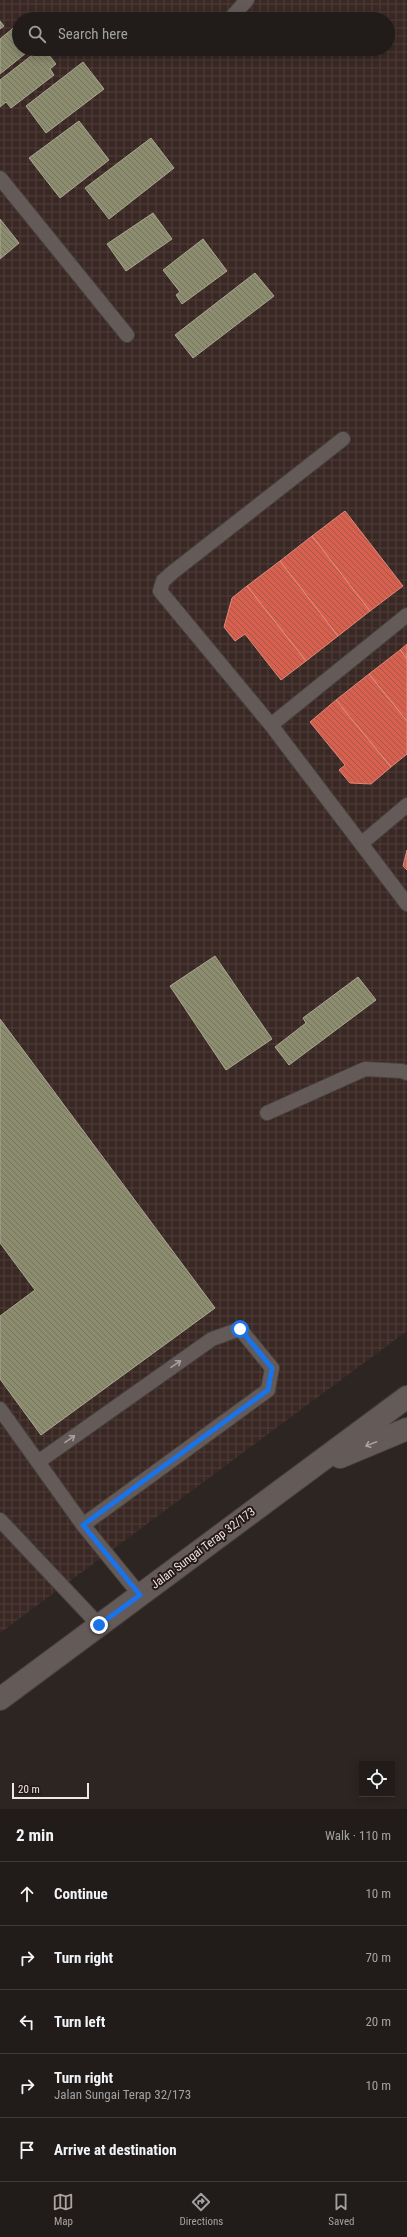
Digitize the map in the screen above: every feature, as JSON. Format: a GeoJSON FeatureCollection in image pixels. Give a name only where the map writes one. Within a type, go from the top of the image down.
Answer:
{"type":"FeatureCollection","features":[{"type":"Feature","properties":{"kind":"street","name":"Jalan Sungai Terap 32/173"},"geometry":{"type":"LineString","coordinates":[[0,1699],[407,1397]]}},
{"type":"Feature","properties":{"kind":"street"},"geometry":{"type":"LineString","coordinates":[[311,1468],[407,1429]]}},
{"type":"Feature","properties":{"kind":"lane"},"geometry":{"type":"LineString","coordinates":[[236,12],[247,0]]}},
{"type":"Feature","properties":{"kind":"lane"},"geometry":{"type":"LineString","coordinates":[[0,178],[127,335]]}},
{"type":"Feature","properties":{"kind":"lane"},"geometry":{"type":"LineString","coordinates":[[343,439],[163,581],[160,591],[271,725],[407,904]]}},
{"type":"Feature","properties":{"kind":"lane"},"geometry":{"type":"LineString","coordinates":[[271,725],[407,615]]}},
{"type":"Feature","properties":{"kind":"lane"},"geometry":{"type":"LineString","coordinates":[[362,843],[407,805]]}},
{"type":"Feature","properties":{"kind":"lane"},"geometry":{"type":"LineString","coordinates":[[267,1113],[365,1070],[402,1071],[407,1073]]}},
{"type":"Feature","properties":{"kind":"lane"},"geometry":{"type":"LineString","coordinates":[[38,1462],[212,1339],[240,1329],[272,1368],[268,1390],[83,1525]]}},
{"type":"Feature","properties":{"kind":"lane"},"geometry":{"type":"LineString","coordinates":[[0,1409],[83,1525],[140,1595]]}},
{"type":"Feature","properties":{"kind":"lane"},"geometry":{"type":"LineString","coordinates":[[0,1520],[99,1625]]}},
{"type":"Feature","properties":{"kind":"shaded area"},"geometry":{"type":"Polygon","coordinates":[[[0,0],[407,0],[407,1331],[0,1633],[0,0]]]}},
{"type":"Feature","properties":{"kind":"building: Shops"},"geometry":{"type":"Polygon","coordinates":[[[345,511],[403,586],[370,611],[312,536],[345,511]]]}},
{"type":"Feature","properties":{"kind":"building: Shops"},"geometry":{"type":"Polygon","coordinates":[[[312,536],[370,611],[338,636],[280,561],[312,536]]]}},
{"type":"Feature","properties":{"kind":"building: Shops"},"geometry":{"type":"Polygon","coordinates":[[[280,561],[338,636],[306,661],[247,586],[280,561]]]}},
{"type":"Feature","properties":{"kind":"building: Shops"},"geometry":{"type":"Polygon","coordinates":[[[247,586],[306,661],[281,680],[245,634],[235,641],[224,627],[232,598],[247,586]]]}},
{"type":"Feature","properties":{"kind":"building: Shops"},"geometry":{"type":"Polygon","coordinates":[[[407,644],[407,659],[400,650],[407,644]]]}},
{"type":"Feature","properties":{"kind":"building: Shops"},"geometry":{"type":"Polygon","coordinates":[[[400,650],[407,659],[407,721],[369,674],[400,650]]]}},
{"type":"Feature","properties":{"kind":"building: Shops"},"geometry":{"type":"Polygon","coordinates":[[[369,674],[407,721],[407,754],[391,767],[336,700],[369,674]]]}},
{"type":"Feature","properties":{"kind":"building: Shops"},"geometry":{"type":"Polygon","coordinates":[[[336,700],[391,767],[371,784],[350,783],[339,770],[345,765],[310,722],[336,700]]]}},
{"type":"Feature","properties":{"kind":"building: Shops"},"geometry":{"type":"Polygon","coordinates":[[[407,850],[407,870],[403,866],[407,850]]]}},
{"type":"Feature","properties":{"kind":"building: Industry"},"geometry":{"type":"Polygon","coordinates":[[[0,21],[4,26],[0,29],[0,21]]]}},
{"type":"Feature","properties":{"kind":"building: Industry"},"geometry":{"type":"Polygon","coordinates":[[[12,29],[12,56],[22,56],[0,74],[0,39],[12,29]]]}},
{"type":"Feature","properties":{"kind":"building: Industry"},"geometry":{"type":"Polygon","coordinates":[[[31,56],[50,56],[56,64],[50,69],[54,75],[11,108],[6,102],[0,107],[0,80],[31,56]]]}},
{"type":"Feature","properties":{"kind":"building: Industry"},"geometry":{"type":"Polygon","coordinates":[[[83,62],[104,89],[46,133],[26,106],[83,62]]]}},
{"type":"Feature","properties":{"kind":"building: Industry"},"geometry":{"type":"Polygon","coordinates":[[[79,121],[109,160],[60,198],[29,158],[79,121]]]}},
{"type":"Feature","properties":{"kind":"building: Industry"},"geometry":{"type":"Polygon","coordinates":[[[151,138],[174,168],[109,219],[85,188],[151,138]]]}},
{"type":"Feature","properties":{"kind":"building: Industry"},"geometry":{"type":"Polygon","coordinates":[[[153,213],[172,239],[126,271],[107,244],[153,213]]]}},
{"type":"Feature","properties":{"kind":"building: Industry"},"geometry":{"type":"Polygon","coordinates":[[[0,219],[19,243],[0,259],[0,219]]]}},
{"type":"Feature","properties":{"kind":"building: Industry"},"geometry":{"type":"Polygon","coordinates":[[[203,239],[227,271],[182,304],[176,295],[180,292],[163,270],[203,239]]]}},
{"type":"Feature","properties":{"kind":"building: Industry"},"geometry":{"type":"Polygon","coordinates":[[[255,273],[274,296],[193,358],[175,335],[255,273]]]}},
{"type":"Feature","properties":{"kind":"building: Industry"},"geometry":{"type":"Polygon","coordinates":[[[215,956],[272,1039],[226,1070],[170,986],[215,956]]]}},
{"type":"Feature","properties":{"kind":"building: Industry"},"geometry":{"type":"Polygon","coordinates":[[[358,977],[376,1000],[289,1065],[275,1047],[306,1023],[303,1018],[358,977]]]}},
{"type":"Feature","properties":{"kind":"building: Industry"},"geometry":{"type":"Polygon","coordinates":[[[0,1019],[215,1308],[41,1435],[0,1379],[0,1316],[35,1290],[0,1243],[0,1019]]]}},
{"type":"Feature","properties":{"kind":"route"},"geometry":{"type":"LineString","coordinates":[[99,1625],[140,1595],[83,1525],[268,1390],[272,1368],[240,1329]]}}]}
